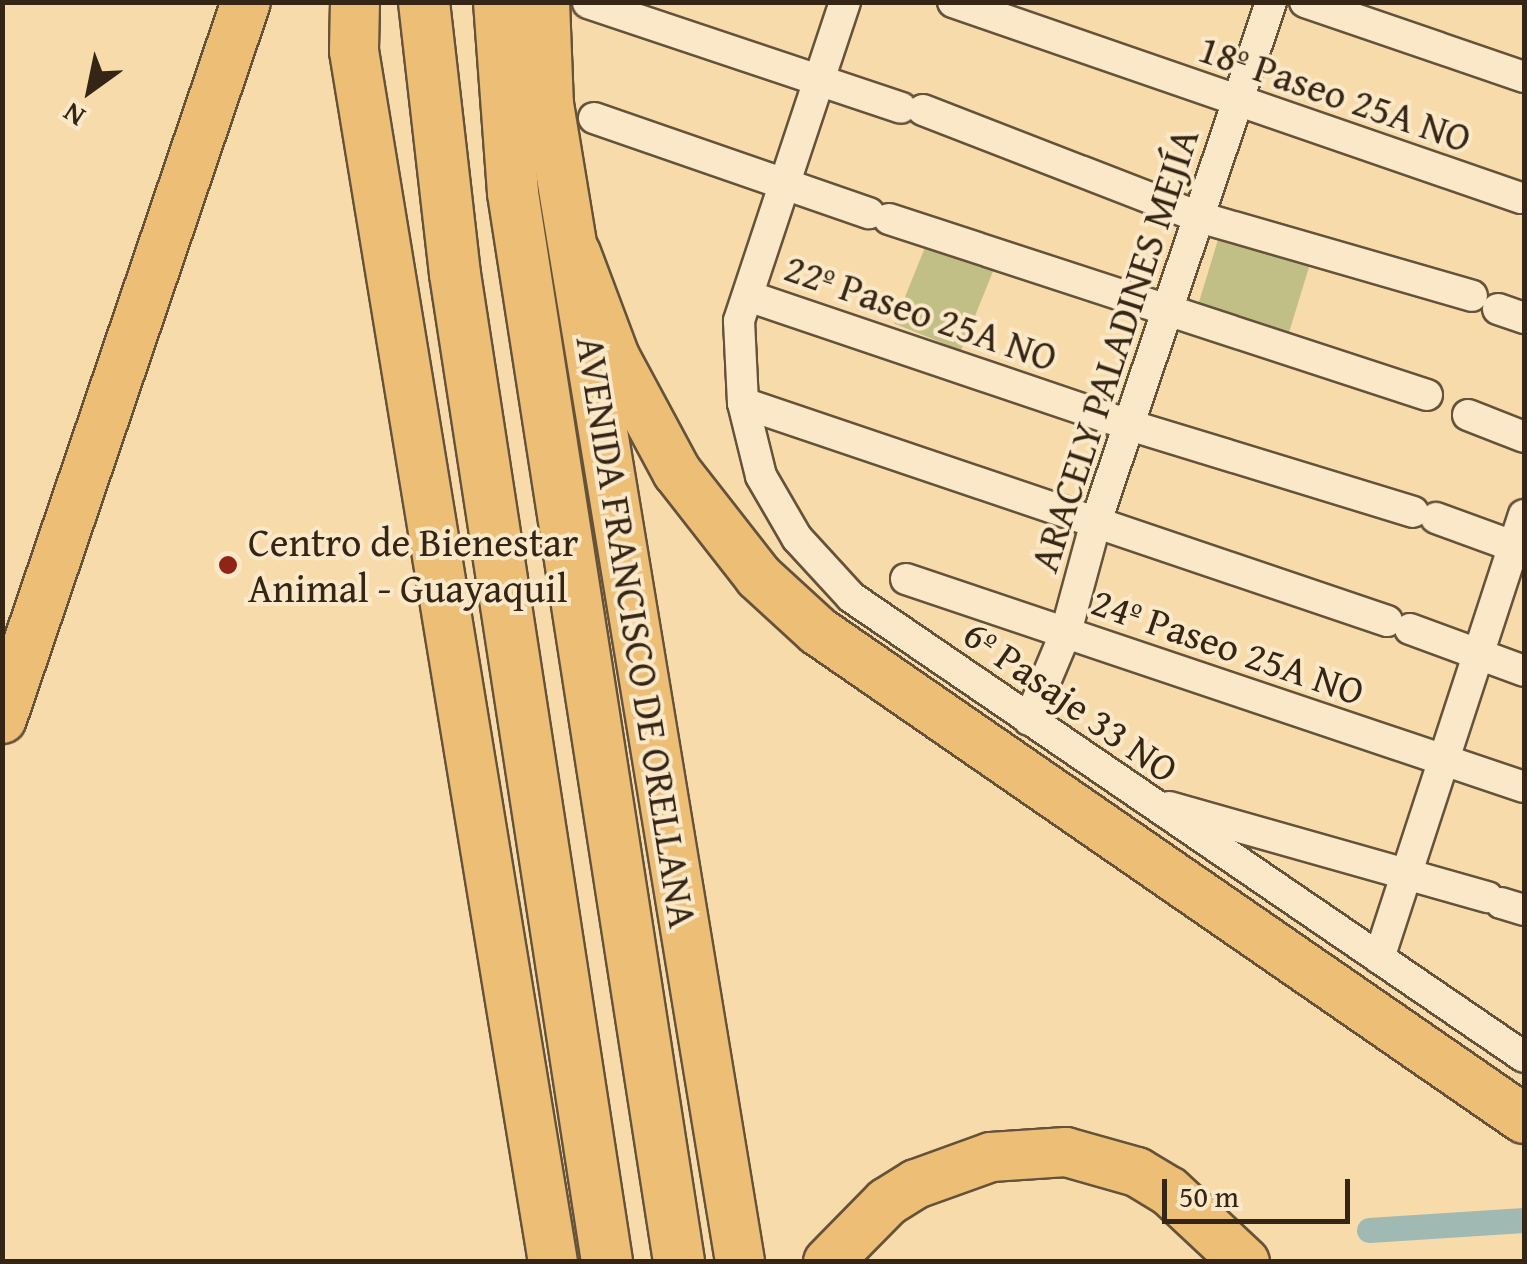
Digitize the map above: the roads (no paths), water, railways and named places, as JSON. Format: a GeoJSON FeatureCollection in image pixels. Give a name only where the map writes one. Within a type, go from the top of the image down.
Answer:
{"type":"FeatureCollection","features":[{"type":"Feature","properties":{"kind":"highway"},"geometry":{"type":"LineString","coordinates":[[424,2],[455,274],[607,1262]]}},
{"type":"Feature","properties":{"kind":"highway","name":"AVENIDA FRANCISCO DE ORELLANA"},"geometry":{"type":"LineString","coordinates":[[499,2],[513,193],[679,1262]]}},
{"type":"Feature","properties":{"kind":"main road"},"geometry":{"type":"LineString","coordinates":[[2,720],[246,2]]}},
{"type":"Feature","properties":{"kind":"main road"},"geometry":{"type":"LineString","coordinates":[[355,2],[360,90],[552,1262]]}},
{"type":"Feature","properties":{"kind":"main road","name":"AVENIDA FRANCISCO DE ORELLANA"},"geometry":{"type":"LineString","coordinates":[[545,2],[549,104],[740,1262]]}},
{"type":"Feature","properties":{"kind":"main road"},"geometry":{"type":"LineString","coordinates":[[576,253],[622,371],[677,472],[728,542],[803,617],[1524,1119]]}},
{"type":"Feature","properties":{"kind":"main road"},"geometry":{"type":"LineString","coordinates":[[828,1262],[888,1202],[916,1184],[992,1158],[1066,1152],[1136,1172],[1169,1191],[1245,1262]]}},
{"type":"Feature","properties":{"kind":"street"},"geometry":{"type":"LineString","coordinates":[[588,2],[818,83],[912,109],[1199,217],[1498,308]]}},
{"type":"Feature","properties":{"kind":"street","name":"6º Pasaje 33 NO"},"geometry":{"type":"LineString","coordinates":[[845,2],[739,321],[743,403],[761,476],[797,538],[851,597],[1140,798],[1524,1056]]}},
{"type":"Feature","properties":{"kind":"street","name":"18º Paseo 25A NO"},"geometry":{"type":"LineString","coordinates":[[953,2],[1237,104],[1522,198]]}},
{"type":"Feature","properties":{"kind":"street","name":"ARACELY PALADINES MEJÍA"},"geometry":{"type":"LineString","coordinates":[[1029,720],[1066,632],[1095,525],[1271,2]]}},
{"type":"Feature","properties":{"kind":"street"},"geometry":{"type":"LineString","coordinates":[[1305,2],[1524,77]]}},
{"type":"Feature","properties":{"kind":"street"},"geometry":{"type":"LineString","coordinates":[[594,118],[1166,315],[1426,395]]}},
{"type":"Feature","properties":{"kind":"street","name":"22º Paseo 25A NO"},"geometry":{"type":"LineString","coordinates":[[748,296],[1129,425],[1424,514],[1520,548]]}},
{"type":"Feature","properties":{"kind":"street"},"geometry":{"type":"LineString","coordinates":[[743,403],[1524,670]]}},
{"type":"Feature","properties":{"kind":"street"},"geometry":{"type":"LineString","coordinates":[[1468,414],[1524,436]]}},
{"type":"Feature","properties":{"kind":"street"},"geometry":{"type":"LineString","coordinates":[[1379,958],[1404,874],[1446,763],[1477,657],[1520,548],[1524,515]]}},
{"type":"Feature","properties":{"kind":"street","name":"24º Paseo 25A NO"},"geometry":{"type":"LineString","coordinates":[[906,579],[1524,788]]}},
{"type":"Feature","properties":{"kind":"street"},"geometry":{"type":"LineString","coordinates":[[1140,798],[1505,903]]}},
{"type":"Feature","properties":{"kind":"street"},"geometry":{"type":"LineString","coordinates":[[1484,1026],[1524,1035]]}},
{"type":"Feature","properties":{"kind":"waterway"},"geometry":{"type":"LineString","coordinates":[[1369,1230],[1524,1220]]}},
{"type":"Feature","properties":{"kind":"place","name":"Centro de Bienestar Animal - Guayaquil"},"geometry":{"type":"Point","coordinates":[228,565]}}]}
